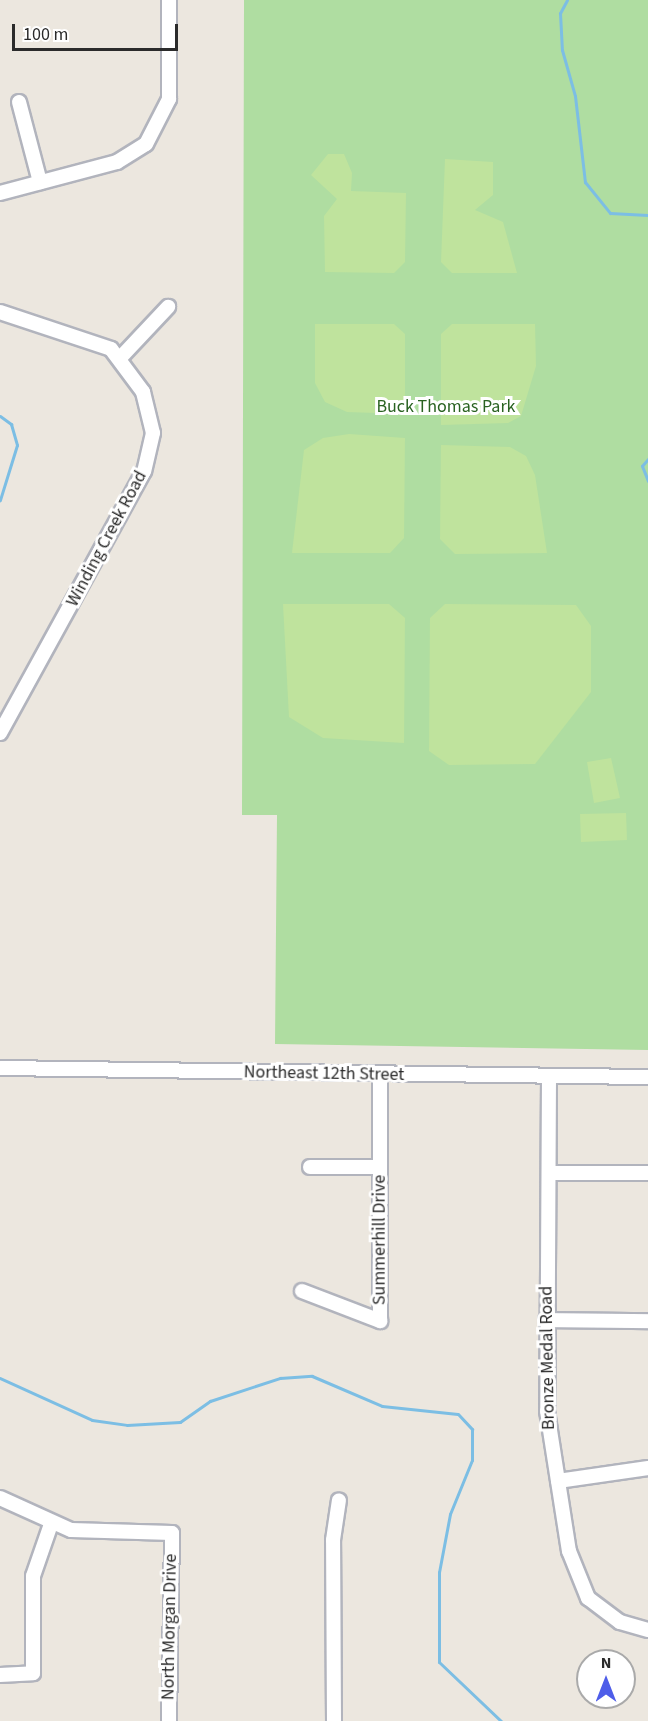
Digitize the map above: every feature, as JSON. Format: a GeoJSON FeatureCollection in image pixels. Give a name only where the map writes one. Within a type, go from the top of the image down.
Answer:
{"type":"FeatureCollection","features":[{"type":"Feature","properties":{"kind":"street"},"geometry":{"type":"LineString","coordinates":[[0,193],[117,162],[134,154],[158,130],[169,99],[169,0]]}},
{"type":"Feature","properties":{"kind":"street"},"geometry":{"type":"LineString","coordinates":[[20,102],[40,182]]}},
{"type":"Feature","properties":{"kind":"street"},"geometry":{"type":"LineString","coordinates":[[0,312],[86,338],[121,357],[168,306]]}},
{"type":"Feature","properties":{"kind":"street","name":"Winding Creek Road"},"geometry":{"type":"LineString","coordinates":[[0,733],[148,458],[149,407],[121,357]]}},
{"type":"Feature","properties":{"kind":"street","name":"Northeast 12th Street"},"geometry":{"type":"LineString","coordinates":[[0,1068],[549,1078],[648,1077]]}},
{"type":"Feature","properties":{"kind":"street","name":"Summerhill Drive"},"geometry":{"type":"LineString","coordinates":[[302,1291],[380,1321],[380,1075]]}},
{"type":"Feature","properties":{"kind":"street","name":"Bronze Medal Road"},"geometry":{"type":"LineString","coordinates":[[549,1078],[547,1411],[558,1481],[581,1586],[612,1618],[648,1630]]}},
{"type":"Feature","properties":{"kind":"street"},"geometry":{"type":"LineString","coordinates":[[310,1167],[380,1167]]}},
{"type":"Feature","properties":{"kind":"street"},"geometry":{"type":"LineString","coordinates":[[549,1173],[648,1173]]}},
{"type":"Feature","properties":{"kind":"street"},"geometry":{"type":"LineString","coordinates":[[546,1320],[648,1321]]}},
{"type":"Feature","properties":{"kind":"street"},"geometry":{"type":"LineString","coordinates":[[558,1481],[648,1468]]}},
{"type":"Feature","properties":{"kind":"street"},"geometry":{"type":"LineString","coordinates":[[0,1498],[51,1524],[33,1576],[33,1673],[0,1674]]}},
{"type":"Feature","properties":{"kind":"street"},"geometry":{"type":"LineString","coordinates":[[334,1721],[333,1540],[339,1500]]}},
{"type":"Feature","properties":{"kind":"street","name":"North Morgan Drive"},"geometry":{"type":"LineString","coordinates":[[51,1524],[90,1533],[172,1533],[169,1721]]}},
{"type":"Feature","properties":{"kind":"green space","name":"Buck Thomas Park"},"geometry":{"type":"Polygon","coordinates":[[[244,0],[648,0],[648,1050],[275,1044],[277,815],[242,815],[244,0]]]}},
{"type":"Feature","properties":{"kind":"green space"},"geometry":{"type":"Polygon","coordinates":[[[328,154],[344,154],[352,173],[351,191],[406,193],[405,262],[394,273],[325,272],[324,216],[337,199],[311,175],[328,154]]]}},
{"type":"Feature","properties":{"kind":"green space"},"geometry":{"type":"Polygon","coordinates":[[[445,159],[493,162],[493,195],[475,210],[503,222],[517,273],[452,273],[441,262],[445,159]]]}},
{"type":"Feature","properties":{"kind":"green space"},"geometry":{"type":"Polygon","coordinates":[[[315,324],[394,324],[405,334],[405,414],[347,412],[325,402],[315,383],[315,324]]]}},
{"type":"Feature","properties":{"kind":"green space"},"geometry":{"type":"Polygon","coordinates":[[[452,324],[535,324],[536,366],[521,416],[508,423],[441,425],[441,334],[452,324]]]}},
{"type":"Feature","properties":{"kind":"green space"},"geometry":{"type":"Polygon","coordinates":[[[349,434],[405,438],[404,538],[390,553],[292,553],[304,450],[323,438],[349,434]]]}},
{"type":"Feature","properties":{"kind":"green space"},"geometry":{"type":"Polygon","coordinates":[[[441,445],[510,447],[526,456],[535,475],[547,553],[455,554],[440,539],[441,445]]]}},
{"type":"Feature","properties":{"kind":"green space"},"geometry":{"type":"Polygon","coordinates":[[[283,604],[389,604],[405,618],[404,743],[323,738],[289,717],[283,604]]]}},
{"type":"Feature","properties":{"kind":"green space"},"geometry":{"type":"Polygon","coordinates":[[[445,604],[576,605],[591,626],[591,692],[535,764],[449,765],[429,751],[430,618],[445,604]]]}},
{"type":"Feature","properties":{"kind":"green space"},"geometry":{"type":"Polygon","coordinates":[[[611,758],[620,798],[594,803],[587,762],[611,758]]]}},
{"type":"Feature","properties":{"kind":"green space"},"geometry":{"type":"Polygon","coordinates":[[[626,813],[627,840],[581,842],[580,814],[626,813]]]}},
{"type":"Feature","properties":{"kind":"waterway"},"geometry":{"type":"LineString","coordinates":[[567,0],[560,13],[562,50],[575,96],[585,182],[610,213],[648,215]]}},
{"type":"Feature","properties":{"kind":"waterway"},"geometry":{"type":"LineString","coordinates":[[0,416],[11,424],[17,445],[0,500]]}},
{"type":"Feature","properties":{"kind":"waterway"},"geometry":{"type":"LineString","coordinates":[[648,459],[642,466],[648,481]]}},
{"type":"Feature","properties":{"kind":"waterway"},"geometry":{"type":"LineString","coordinates":[[0,1378],[92,1420],[127,1425],[180,1422],[210,1401],[280,1378],[312,1376],[382,1406],[458,1414],[472,1429],[472,1460],[450,1514],[439,1572],[439,1662],[501,1721]]}}]}
